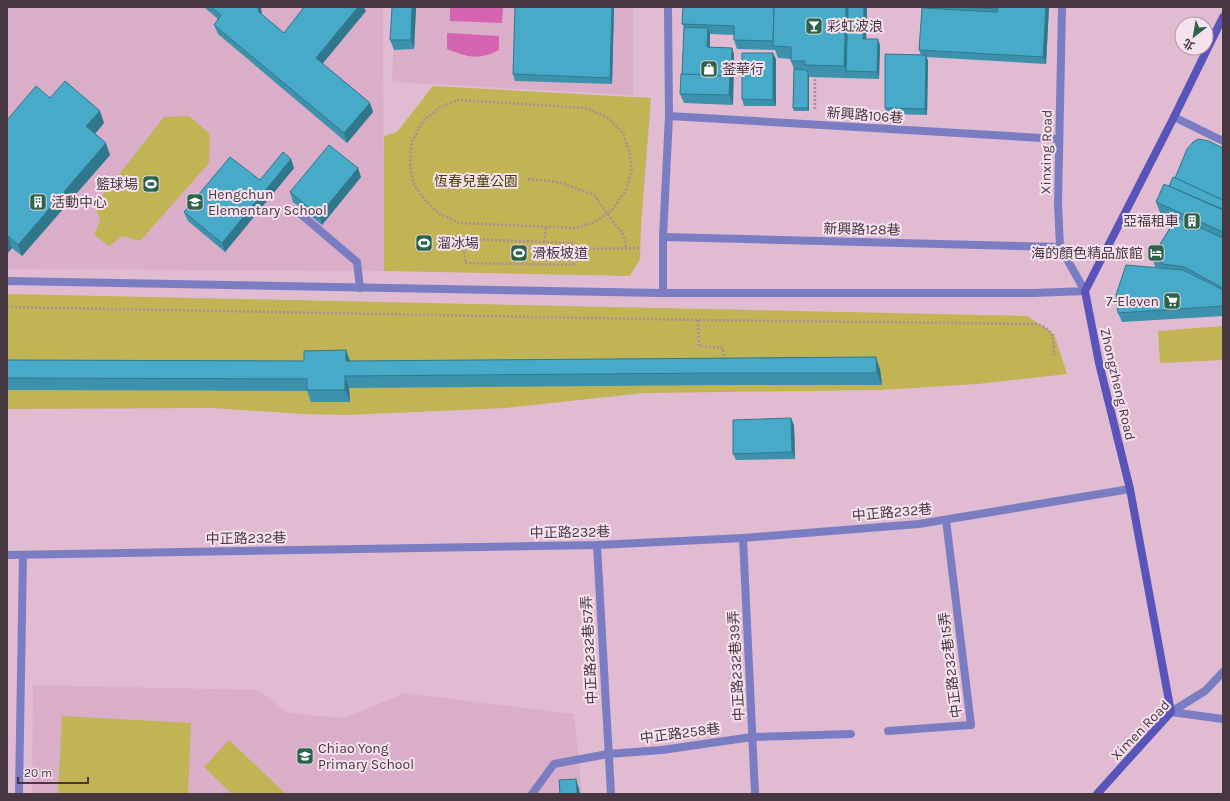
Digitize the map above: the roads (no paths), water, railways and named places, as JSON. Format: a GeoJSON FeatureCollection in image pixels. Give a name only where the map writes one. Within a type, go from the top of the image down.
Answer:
{"type":"FeatureCollection","features":[{"type":"Feature","properties":{"kind":"main road"},"geometry":{"type":"LineString","coordinates":[[1085,291],[1174,117],[1223,17]]}},
{"type":"Feature","properties":{"kind":"main road","name":"Zhongzheng Road"},"geometry":{"type":"LineString","coordinates":[[1085,291],[1098,364],[1130,489],[1170,712]]}},
{"type":"Feature","properties":{"kind":"main road","name":"Ximen Road"},"geometry":{"type":"LineString","coordinates":[[1097,794],[1170,712]]}},
{"type":"Feature","properties":{"kind":"street"},"geometry":{"type":"LineString","coordinates":[[663,293],[663,237],[668,116],[668,7]]}},
{"type":"Feature","properties":{"kind":"street","name":"Xinxing Road"},"geometry":{"type":"LineString","coordinates":[[1062,7],[1058,212],[1060,247],[1085,291]]}},
{"type":"Feature","properties":{"kind":"street","name":"新興路106巷"},"geometry":{"type":"LineString","coordinates":[[668,116],[1059,140]]}},
{"type":"Feature","properties":{"kind":"street"},"geometry":{"type":"LineString","coordinates":[[1174,117],[1223,141]]}},
{"type":"Feature","properties":{"kind":"street"},"geometry":{"type":"LineString","coordinates":[[297,211],[358,262],[360,288]]}},
{"type":"Feature","properties":{"kind":"street","name":"新興路128巷"},"geometry":{"type":"LineString","coordinates":[[663,237],[1060,247]]}},
{"type":"Feature","properties":{"kind":"street"},"geometry":{"type":"LineString","coordinates":[[7,282],[663,293],[1034,293],[1085,291]]}},
{"type":"Feature","properties":{"kind":"street","name":"中正路232巷"},"geometry":{"type":"LineString","coordinates":[[7,555],[597,545],[743,538],[919,524],[1130,489]]}},
{"type":"Feature","properties":{"kind":"street","name":"中正路232巷15弄"},"geometry":{"type":"LineString","coordinates":[[888,731],[970,725],[946,520]]}},
{"type":"Feature","properties":{"kind":"street","name":"中正路232巷39弄"},"geometry":{"type":"LineString","coordinates":[[743,538],[755,794]]}},
{"type":"Feature","properties":{"kind":"street","name":"中正路232巷57弄"},"geometry":{"type":"LineString","coordinates":[[597,545],[611,794]]}},
{"type":"Feature","properties":{"kind":"street"},"geometry":{"type":"LineString","coordinates":[[19,794],[23,555]]}},
{"type":"Feature","properties":{"kind":"street","name":"Ximen Road"},"geometry":{"type":"LineString","coordinates":[[1170,712],[1205,691],[1223,672]]}},
{"type":"Feature","properties":{"kind":"street"},"geometry":{"type":"LineString","coordinates":[[1170,712],[1223,719]]}},
{"type":"Feature","properties":{"kind":"street","name":"中正路258巷"},"geometry":{"type":"LineString","coordinates":[[532,794],[554,764],[608,754],[662,750],[752,737],[851,734]]}},
{"type":"Feature","properties":{"kind":"place","name":"彩虹波浪"},"geometry":{"type":"Point","coordinates":[814,26]}},
{"type":"Feature","properties":{"kind":"place","name":"菳華行"},"geometry":{"type":"Point","coordinates":[709,69]}},
{"type":"Feature","properties":{"kind":"place","name":"籃球場"},"geometry":{"type":"Point","coordinates":[151,184]}},
{"type":"Feature","properties":{"kind":"place","name":"活動中心"},"geometry":{"type":"Point","coordinates":[38,202]}},
{"type":"Feature","properties":{"kind":"place","name":"Hengchun Elementary School"},"geometry":{"type":"Point","coordinates":[195,202]}},
{"type":"Feature","properties":{"kind":"place","name":"亞福租車"},"geometry":{"type":"Point","coordinates":[1192,221]}},
{"type":"Feature","properties":{"kind":"place","name":"溜冰場"},"geometry":{"type":"Point","coordinates":[424,243]}},
{"type":"Feature","properties":{"kind":"place","name":"滑板坡道"},"geometry":{"type":"Point","coordinates":[519,253]}},
{"type":"Feature","properties":{"kind":"place","name":"海的顏色精品旅館"},"geometry":{"type":"Point","coordinates":[1156,253]}},
{"type":"Feature","properties":{"kind":"place","name":"7-Eleven"},"geometry":{"type":"Point","coordinates":[1172,301]}},
{"type":"Feature","properties":{"kind":"place","name":"Chiao Yong Primary School"},"geometry":{"type":"Point","coordinates":[305,756]}},
{"type":"Feature","properties":{"kind":"park label","name":"恆春兒童公園"},"geometry":{"type":"Point","coordinates":[476,181]}}]}
